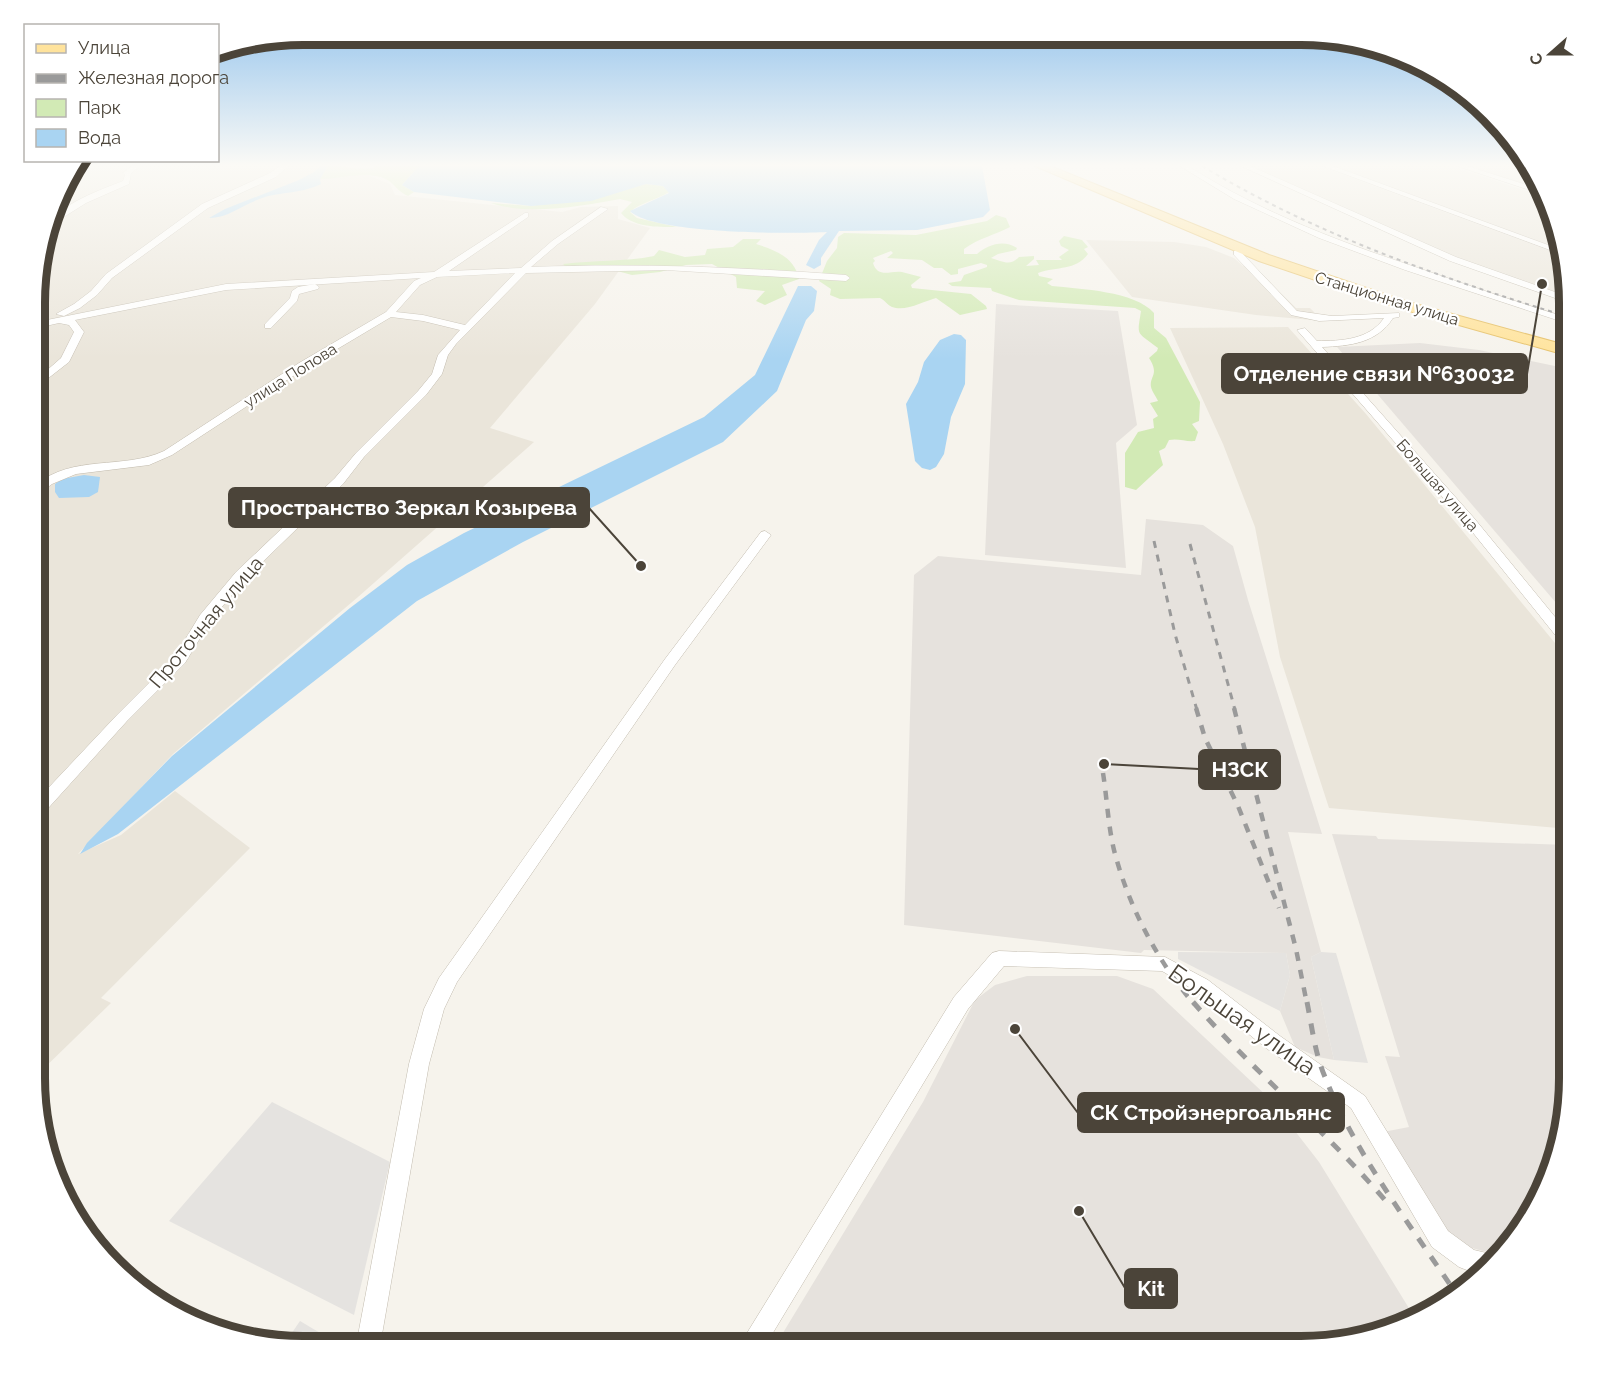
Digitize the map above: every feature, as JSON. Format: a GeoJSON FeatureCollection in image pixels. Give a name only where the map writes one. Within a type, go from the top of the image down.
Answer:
{"type":"FeatureCollection","features":[{"type":"Feature","properties":{"kind":"main road","name":"Станционная улица"},"geometry":{"type":"LineString","coordinates":[[1197,230],[1264,258],[1400,304],[1559,348]]}},
{"type":"Feature","properties":{"kind":"main road","name":"Станционная улица"},"geometry":{"type":"LineString","coordinates":[[1224,230],[1279,253],[1416,299],[1559,339]]}},
{"type":"Feature","properties":{"kind":"street"},"geometry":{"type":"LineString","coordinates":[[45,321],[77,306],[94,293],[109,276],[171,230]]}},
{"type":"Feature","properties":{"kind":"street","name":"улица Попова"},"geometry":{"type":"LineString","coordinates":[[45,484],[55,476],[68,471],[148,462],[168,453],[303,365],[389,314],[417,283],[436,274],[502,230]]}},
{"type":"Feature","properties":{"kind":"street","name":"Проточная улица"},"geometry":{"type":"LineString","coordinates":[[45,802],[122,718],[180,660],[205,618],[241,575],[339,481],[360,455],[422,393],[437,374],[443,355],[547,248],[571,230]]}},
{"type":"Feature","properties":{"kind":"street"},"geometry":{"type":"LineString","coordinates":[[1308,230],[1362,254],[1559,318]]}},
{"type":"Feature","properties":{"kind":"street"},"geometry":{"type":"LineString","coordinates":[[1389,230],[1453,259],[1559,296]]}},
{"type":"Feature","properties":{"kind":"street"},"geometry":{"type":"LineString","coordinates":[[1502,230],[1553,249]]}},
{"type":"Feature","properties":{"kind":"street"},"geometry":{"type":"LineString","coordinates":[[1237,253],[1294,313],[1317,319],[1393,315],[1379,332],[1352,343],[1315,344]]}},
{"type":"Feature","properties":{"kind":"street"},"geometry":{"type":"LineString","coordinates":[[45,323],[226,287],[436,274],[666,267],[846,278]]}},
{"type":"Feature","properties":{"kind":"street"},"geometry":{"type":"LineString","coordinates":[[268,326],[294,298],[295,293],[301,289],[417,283]]}},
{"type":"Feature","properties":{"kind":"street"},"geometry":{"type":"LineString","coordinates":[[389,314],[468,328]]}},
{"type":"Feature","properties":{"kind":"street"},"geometry":{"type":"LineString","coordinates":[[45,377],[65,360],[79,332],[72,322],[56,321]]}},
{"type":"Feature","properties":{"kind":"street","name":"Большая улица"},"geometry":{"type":"LineString","coordinates":[[1302,330],[1470,521],[1559,631]]}},
{"type":"Feature","properties":{"kind":"street"},"geometry":{"type":"LineString","coordinates":[[370,1336],[419,1064],[434,1009],[449,978],[670,663],[765,535]]}},
{"type":"Feature","properties":{"kind":"street","name":"Большая улица"},"geometry":{"type":"LineString","coordinates":[[757,1336],[961,1003],[999,958],[1166,964],[1200,985],[1273,1042],[1358,1102],[1440,1239],[1467,1258],[1480,1263]]}},
{"type":"Feature","properties":{"kind":"shaded area"},"geometry":{"type":"Polygon","coordinates":[[[56,230],[648,230],[595,304],[490,428],[534,442],[358,597],[173,754],[78,854],[121,835],[175,791],[250,848],[101,998],[111,1003],[45,1067],[45,303],[47,269],[56,230]]]}},
{"type":"Feature","properties":{"kind":"shaded area"},"geometry":{"type":"Polygon","coordinates":[[[1390,230],[1495,230],[1554,252],[1558,294],[1446,256],[1390,230]]]}},
{"type":"Feature","properties":{"kind":"shaded area"},"geometry":{"type":"Polygon","coordinates":[[[1506,230],[1548,230],[1553,248],[1506,230]]]}},
{"type":"Feature","properties":{"kind":"shaded area"},"geometry":{"type":"Polygon","coordinates":[[[1086,240],[1174,242],[1206,247],[1234,258],[1243,266],[1254,266],[1296,308],[1310,308],[1323,321],[1256,315],[1132,297],[1086,240]]]}},
{"type":"Feature","properties":{"kind":"shaded area"},"geometry":{"type":"Polygon","coordinates":[[[996,304],[1118,311],[1137,425],[1116,443],[1126,568],[985,555],[996,304]]]}},
{"type":"Feature","properties":{"kind":"shaded area"},"geometry":{"type":"Polygon","coordinates":[[[1288,327],[1366,414],[1559,648],[1559,828],[1329,808],[1280,657],[1255,527],[1223,444],[1170,328],[1288,327]]]}},
{"type":"Feature","properties":{"kind":"shaded area"},"geometry":{"type":"Polygon","coordinates":[[[1420,343],[1479,350],[1559,367],[1559,606],[1337,347],[1420,343]]]}},
{"type":"Feature","properties":{"kind":"shaded area"},"geometry":{"type":"Polygon","coordinates":[[[1146,519],[1203,525],[1233,546],[1322,834],[1288,832],[1321,952],[1311,957],[1334,1060],[1318,1057],[1295,1047],[1280,1011],[1290,975],[1286,953],[1144,950],[1141,953],[904,925],[914,575],[938,556],[1141,575],[1146,519]]]}},
{"type":"Feature","properties":{"kind":"shaded area"},"geometry":{"type":"Polygon","coordinates":[[[1332,834],[1376,836],[1378,839],[1559,845],[1557,1112],[1545,1161],[1532,1192],[1506,1235],[1490,1253],[1472,1248],[1455,1238],[1440,1223],[1383,1132],[1409,1127],[1385,1056],[1400,1057],[1332,834]]]}},
{"type":"Feature","properties":{"kind":"shaded area"},"geometry":{"type":"Polygon","coordinates":[[[1178,952],[1286,953],[1290,975],[1280,1011],[1178,959],[1178,952]]]}},
{"type":"Feature","properties":{"kind":"shaded area"},"geometry":{"type":"Polygon","coordinates":[[[1321,952],[1336,953],[1368,1063],[1334,1060],[1311,957],[1321,952]]]}},
{"type":"Feature","properties":{"kind":"shaded area"},"geometry":{"type":"Polygon","coordinates":[[[1027,976],[1117,976],[1153,989],[1271,1100],[1319,1162],[1411,1311],[1384,1322],[1351,1331],[1301,1336],[781,1336],[923,1102],[975,1000],[995,985],[1027,976]]]}},
{"type":"Feature","properties":{"kind":"shaded area"},"geometry":{"type":"Polygon","coordinates":[[[272,1102],[390,1162],[354,1315],[169,1221],[272,1102]]]}},
{"type":"Feature","properties":{"kind":"shaded area"},"geometry":{"type":"Polygon","coordinates":[[[300,1321],[325,1336],[303,1336],[290,1335],[300,1321]]]}},
{"type":"Feature","properties":{"kind":"green space"},"geometry":{"type":"Polygon","coordinates":[[[939,230],[1002,230],[970,245],[964,249],[964,254],[977,254],[986,248],[1001,244],[1012,245],[1017,248],[1016,250],[991,258],[1009,263],[1019,257],[1034,256],[1034,259],[1026,266],[1039,265],[1036,260],[1062,260],[1059,257],[1069,250],[1061,246],[1059,241],[1064,236],[1082,240],[1088,247],[1084,249],[1088,254],[1083,259],[1072,266],[1038,273],[1039,276],[1053,279],[1047,283],[1052,286],[1106,292],[1134,300],[1154,313],[1154,328],[1166,338],[1200,402],[1199,421],[1192,424],[1198,432],[1195,441],[1169,440],[1165,448],[1159,451],[1163,465],[1136,490],[1125,487],[1125,453],[1138,432],[1154,428],[1153,419],[1158,416],[1150,403],[1158,401],[1151,387],[1154,368],[1149,358],[1158,348],[1140,333],[1141,311],[1135,308],[1019,300],[992,291],[991,288],[952,286],[948,283],[961,281],[964,275],[987,267],[987,265],[981,263],[958,269],[958,274],[951,275],[942,268],[934,268],[922,260],[887,258],[893,253],[891,251],[873,258],[878,271],[902,272],[921,277],[911,285],[912,288],[971,294],[987,309],[960,315],[936,298],[903,308],[892,307],[880,298],[840,299],[830,295],[831,289],[819,281],[827,261],[837,248],[838,237],[844,233],[916,235],[939,230]]]}},
{"type":"Feature","properties":{"kind":"green space"},"geometry":{"type":"Polygon","coordinates":[[[743,239],[761,239],[756,244],[771,249],[789,260],[799,279],[782,285],[787,295],[765,305],[756,301],[765,291],[737,288],[736,277],[712,264],[686,265],[660,272],[632,275],[595,265],[566,267],[563,264],[643,258],[654,256],[659,250],[685,257],[705,255],[707,249],[733,247],[743,239]]]}},
{"type":"Feature","properties":{"kind":"water"},"geometry":{"type":"Polygon","coordinates":[[[717,230],[882,230],[839,231],[821,258],[821,265],[814,269],[806,265],[819,240],[827,232],[717,230]]]}},
{"type":"Feature","properties":{"kind":"water"},"geometry":{"type":"Polygon","coordinates":[[[798,286],[811,286],[817,291],[814,311],[806,320],[777,391],[723,442],[523,542],[417,601],[118,834],[80,854],[87,843],[172,756],[350,608],[407,565],[464,533],[704,417],[755,375],[798,286]]]}},
{"type":"Feature","properties":{"kind":"water"},"geometry":{"type":"Polygon","coordinates":[[[954,334],[961,335],[966,340],[965,384],[951,417],[944,454],[936,467],[930,470],[922,468],[915,461],[906,404],[918,382],[924,362],[940,340],[954,334]]]}},
{"type":"Feature","properties":{"kind":"water"},"geometry":{"type":"Polygon","coordinates":[[[84,475],[100,477],[98,492],[89,497],[59,498],[55,492],[55,484],[62,479],[84,475]]]}},
{"type":"Feature","properties":{"kind":"railway"},"geometry":{"type":"LineString","coordinates":[[1327,230],[1474,287],[1559,314]]}},
{"type":"Feature","properties":{"kind":"railway"},"geometry":{"type":"LineString","coordinates":[[1154,541],[1175,634],[1197,710]]}},
{"type":"Feature","properties":{"kind":"railway"},"geometry":{"type":"LineString","coordinates":[[1190,544],[1235,710]]}},
{"type":"Feature","properties":{"kind":"railway"},"geometry":{"type":"LineString","coordinates":[[1196,708],[1205,738],[1238,806],[1279,908]]}},
{"type":"Feature","properties":{"kind":"railway"},"geometry":{"type":"LineString","coordinates":[[1234,708],[1296,949],[1307,1004]]}},
{"type":"Feature","properties":{"kind":"railway"},"geometry":{"type":"LineString","coordinates":[[1103,773],[1112,841],[1127,891],[1156,951],[1194,1004]]}},
{"type":"Feature","properties":{"kind":"railway"},"geometry":{"type":"LineString","coordinates":[[1193,1002],[1385,1200]]}},
{"type":"Feature","properties":{"kind":"railway"},"geometry":{"type":"LineString","coordinates":[[1307,1002],[1314,1040],[1325,1077],[1352,1134],[1384,1188],[1452,1287]]}},
{"type":"Feature","properties":{"kind":"place","name":"Отделение связи №630032"},"geometry":{"type":"Point","coordinates":[1542,284]}},
{"type":"Feature","properties":{"kind":"place","name":"Пространство Зеркал Козырева"},"geometry":{"type":"Point","coordinates":[641,566]}},
{"type":"Feature","properties":{"kind":"place","name":"НЗСК"},"geometry":{"type":"Point","coordinates":[1104,764]}},
{"type":"Feature","properties":{"kind":"place","name":"СК Стройэнергоальянс"},"geometry":{"type":"Point","coordinates":[1015,1029]}},
{"type":"Feature","properties":{"kind":"place","name":"Kit"},"geometry":{"type":"Point","coordinates":[1079,1211]}}]}
